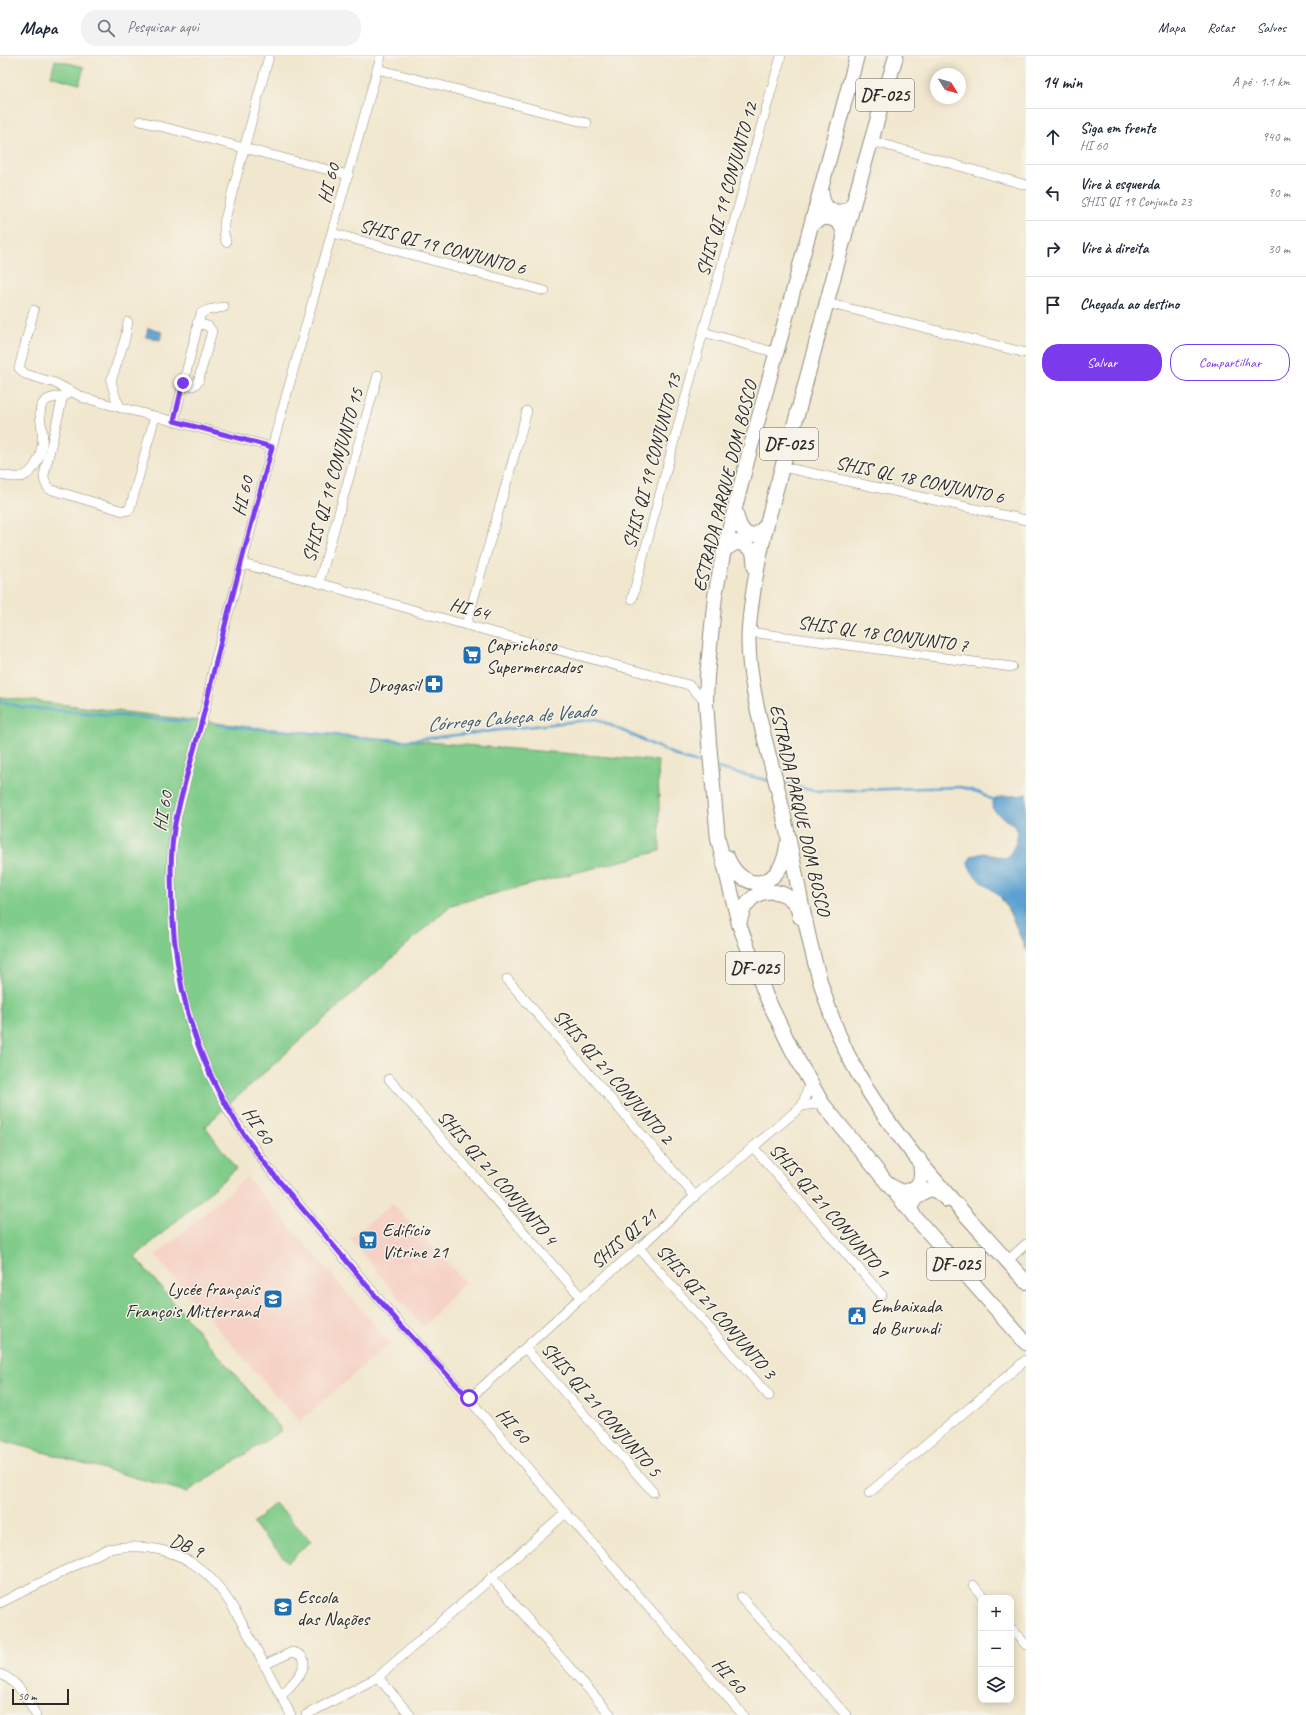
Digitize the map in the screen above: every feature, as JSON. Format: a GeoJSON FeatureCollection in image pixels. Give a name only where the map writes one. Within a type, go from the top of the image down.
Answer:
{"type":"FeatureCollection","features":[{"type":"Feature","properties":{"kind":"main road","name":"ESTRADA PARQUE DOM BOSCO"},"geometry":{"type":"LineString","coordinates":[[857,56],[724,550],[714,603],[706,702],[718,839],[738,924],[766,996],[791,1048],[822,1103],[914,1216],[1026,1343]]}},
{"type":"Feature","properties":{"kind":"main road","name":"ESTRADA PARQUE DOM BOSCO"},"geometry":{"type":"LineString","coordinates":[[896,56],[853,206],[768,524],[755,586],[749,632],[753,680],[769,758],[778,790],[809,932],[825,995],[847,1052],[895,1130],[962,1210],[1026,1282]]}},
{"type":"Feature","properties":{"kind":"main road"},"geometry":{"type":"LineString","coordinates":[[821,190],[822,200],[826,206],[834,211],[842,212],[853,206]]}},
{"type":"Feature","properties":{"kind":"main road"},"geometry":{"type":"LineString","coordinates":[[811,225],[817,220],[824,218],[833,219],[840,223],[843,227],[844,239]]}},
{"type":"Feature","properties":{"kind":"main road"},"geometry":{"type":"LineString","coordinates":[[735,509],[738,523],[741,529],[747,534],[759,534],[768,524]]}},
{"type":"Feature","properties":{"kind":"main road"},"geometry":{"type":"LineString","coordinates":[[724,550],[737,542],[751,548],[755,561],[755,586]]}},
{"type":"Feature","properties":{"kind":"main road"},"geometry":{"type":"LineString","coordinates":[[718,839],[732,868],[740,877],[748,881],[758,882],[769,880],[784,862],[788,836]]}},
{"type":"Feature","properties":{"kind":"main road"},"geometry":{"type":"LineString","coordinates":[[738,924],[742,911],[747,903],[759,893],[774,892],[783,895],[796,905],[804,927],[809,932]]}},
{"type":"Feature","properties":{"kind":"main road"},"geometry":{"type":"LineString","coordinates":[[887,1184],[902,1192],[914,1187],[919,1182],[922,1174],[919,1160]]}},
{"type":"Feature","properties":{"kind":"main road"},"geometry":{"type":"LineString","coordinates":[[914,1216],[911,1210],[914,1203],[923,1193],[929,1190],[938,1191],[954,1206],[962,1210]]}},
{"type":"Feature","properties":{"kind":"street"},"geometry":{"type":"LineString","coordinates":[[226,242],[224,223],[269,56]]}},
{"type":"Feature","properties":{"kind":"street","name":"HI 60"},"geometry":{"type":"LineString","coordinates":[[381,56],[272,447],[215,661],[207,701],[177,815],[172,850],[171,881],[174,940],[178,973],[196,1042],[209,1073],[229,1112],[270,1170],[388,1310],[469,1398],[566,1513],[743,1715]]}},
{"type":"Feature","properties":{"kind":"street","name":"SHIS QI 19 CONJUNTO 12"},"geometry":{"type":"LineString","coordinates":[[703,332],[781,56]]}},
{"type":"Feature","properties":{"kind":"street"},"geometry":{"type":"LineString","coordinates":[[377,69],[587,123]]}},
{"type":"Feature","properties":{"kind":"street"},"geometry":{"type":"LineString","coordinates":[[140,121],[245,147],[348,175]]}},
{"type":"Feature","properties":{"kind":"street"},"geometry":{"type":"LineString","coordinates":[[872,141],[1026,185]]}},
{"type":"Feature","properties":{"kind":"street","name":"SHIS QI 19 CONJUNTO 6"},"geometry":{"type":"LineString","coordinates":[[332,233],[545,291]]}},
{"type":"Feature","properties":{"kind":"street"},"geometry":{"type":"LineString","coordinates":[[827,303],[1026,353]]}},
{"type":"Feature","properties":{"kind":"street"},"geometry":{"type":"LineString","coordinates":[[174,421],[197,323],[203,311],[224,307]]}},
{"type":"Feature","properties":{"kind":"street"},"geometry":{"type":"LineString","coordinates":[[34,310],[19,363],[20,370],[30,376],[64,387],[84,398],[272,447]]}},
{"type":"Feature","properties":{"kind":"street"},"geometry":{"type":"LineString","coordinates":[[121,408],[116,399],[111,381],[125,339],[128,322]]}},
{"type":"Feature","properties":{"kind":"street"},"geometry":{"type":"LineString","coordinates":[[183,383],[193,386],[197,384],[212,329],[208,326],[197,323]]}},
{"type":"Feature","properties":{"kind":"street"},"geometry":{"type":"LineString","coordinates":[[703,332],[777,353]]}},
{"type":"Feature","properties":{"kind":"street","name":"SHIS QI 19 CONJUNTO 13"},"geometry":{"type":"LineString","coordinates":[[632,599],[703,332]]}},
{"type":"Feature","properties":{"kind":"street"},"geometry":{"type":"LineString","coordinates":[[191,349],[206,352]]}},
{"type":"Feature","properties":{"kind":"street","name":"SHIS QI 19 CONJUNTO 15"},"geometry":{"type":"LineString","coordinates":[[319,583],[378,375]]}},
{"type":"Feature","properties":{"kind":"street"},"geometry":{"type":"LineString","coordinates":[[0,475],[17,477],[24,476],[30,472],[39,458],[42,444],[40,409],[42,404],[50,398],[74,393]]}},
{"type":"Feature","properties":{"kind":"street"},"geometry":{"type":"LineString","coordinates":[[63,396],[44,475],[46,486],[120,510],[129,510],[131,505],[155,416]]}},
{"type":"Feature","properties":{"kind":"street"},"geometry":{"type":"LineString","coordinates":[[466,625],[527,411]]}},
{"type":"Feature","properties":{"kind":"street","name":"SHIS QL 18 CONJUNTO 6"},"geometry":{"type":"LineString","coordinates":[[783,467],[1026,520]]}},
{"type":"Feature","properties":{"kind":"street","name":"HI 64"},"geometry":{"type":"LineString","coordinates":[[242,564],[319,583],[466,625],[689,685],[706,702]]}},
{"type":"Feature","properties":{"kind":"street","name":"SHIS QL 18 CONJUNTO 7"},"geometry":{"type":"LineString","coordinates":[[749,632],[1012,667]]}},
{"type":"Feature","properties":{"kind":"street"},"geometry":{"type":"LineString","coordinates":[[689,685],[698,682],[707,676]]}},
{"type":"Feature","properties":{"kind":"street","name":"SHIS QI 21 CONJUNTO 2"},"geometry":{"type":"LineString","coordinates":[[507,979],[695,1196]]}},
{"type":"Feature","properties":{"kind":"street","name":"SHIS QI 21 CONJUNTO 4"},"geometry":{"type":"LineString","coordinates":[[389,1079],[580,1297]]}},
{"type":"Feature","properties":{"kind":"street"},"geometry":{"type":"LineString","coordinates":[[810,1082],[802,1106],[822,1103]]}},
{"type":"Feature","properties":{"kind":"street","name":"SHIS QI 21"},"geometry":{"type":"LineString","coordinates":[[469,1398],[526,1348],[580,1297],[639,1248],[695,1196],[802,1106]]}},
{"type":"Feature","properties":{"kind":"street","name":"SHIS QI 21 CONJUNTO 1"},"geometry":{"type":"LineString","coordinates":[[753,1147],[882,1295]]}},
{"type":"Feature","properties":{"kind":"street"},"geometry":{"type":"LineString","coordinates":[[1007,1261],[1026,1244]]}},
{"type":"Feature","properties":{"kind":"street","name":"SHIS QI 21 CONJUNTO 3"},"geometry":{"type":"LineString","coordinates":[[639,1248],[769,1396]]}},
{"type":"Feature","properties":{"kind":"street","name":"SHIS QI 21 CONJUNTO 5"},"geometry":{"type":"LineString","coordinates":[[526,1348],[653,1492]]}},
{"type":"Feature","properties":{"kind":"street"},"geometry":{"type":"LineString","coordinates":[[869,1493],[1026,1360]]}},
{"type":"Feature","properties":{"kind":"street"},"geometry":{"type":"LineString","coordinates":[[306,1715],[378,1678],[491,1577],[566,1513]]}},
{"type":"Feature","properties":{"kind":"street","name":"DB 9"},"geometry":{"type":"LineString","coordinates":[[0,1603],[108,1549],[132,1547],[166,1551],[185,1558],[202,1570],[220,1588],[236,1610],[291,1715]]}},
{"type":"Feature","properties":{"kind":"street"},"geometry":{"type":"LineString","coordinates":[[491,1577],[611,1715]]}},
{"type":"Feature","properties":{"kind":"street"},"geometry":{"type":"LineString","coordinates":[[973,1585],[981,1595]]}},
{"type":"Feature","properties":{"kind":"street"},"geometry":{"type":"LineString","coordinates":[[742,1597],[846,1715]]}},
{"type":"Feature","properties":{"kind":"street"},"geometry":{"type":"LineString","coordinates":[[1014,1631],[1026,1645]]}},
{"type":"Feature","properties":{"kind":"street"},"geometry":{"type":"LineString","coordinates":[[264,1664],[292,1652],[299,1655],[303,1661],[304,1664],[300,1676],[281,1696]]}},
{"type":"Feature","properties":{"kind":"street"},"geometry":{"type":"LineString","coordinates":[[0,1674],[15,1682],[36,1715]]}},
{"type":"Feature","properties":{"kind":"street"},"geometry":{"type":"LineString","coordinates":[[378,1678],[410,1715]]}},
{"type":"Feature","properties":{"kind":"shaded area","name":"Lycée français François Mitterrand"},"geometry":{"type":"Polygon","coordinates":[[[247,1177],[390,1343],[299,1422],[155,1256],[247,1177]]]}},
{"type":"Feature","properties":{"kind":"shaded area"},"geometry":{"type":"Polygon","coordinates":[[[393,1204],[465,1282],[423,1327],[350,1238],[393,1204]]]}},
{"type":"Feature","properties":{"kind":"green space"},"geometry":{"type":"Polygon","coordinates":[[[55,60],[84,67],[79,84],[51,76],[55,60]]]}},
{"type":"Feature","properties":{"kind":"green space"},"geometry":{"type":"Polygon","coordinates":[[[0,697],[259,728],[658,761],[660,851],[451,905],[205,1126],[236,1169],[135,1257],[282,1430],[187,1492],[0,1440],[0,697]]]}},
{"type":"Feature","properties":{"kind":"green space"},"geometry":{"type":"Polygon","coordinates":[[[275,1503],[311,1541],[288,1562],[253,1524],[275,1503]]]}},
{"type":"Feature","properties":{"kind":"water"},"geometry":{"type":"Polygon","coordinates":[[[148,328],[162,332],[160,340],[146,337],[148,328]]]}},
{"type":"Feature","properties":{"kind":"water"},"geometry":{"type":"Polygon","coordinates":[[[1026,794],[1026,952],[1005,904],[997,894],[977,878],[968,862],[972,856],[984,853],[1004,858],[1009,856],[1016,843],[1018,832],[1014,824],[1000,816],[992,808],[994,800],[1006,796],[1026,794]]]}},
{"type":"Feature","properties":{"kind":"waterway","name":"Córrego Cabeça de Veado"},"geometry":{"type":"LineString","coordinates":[[0,701],[21,707],[189,722]]}},
{"type":"Feature","properties":{"kind":"waterway","name":"Córrego Cabeça de Veado"},"geometry":{"type":"LineString","coordinates":[[216,725],[403,741],[597,719],[684,759],[706,765]]}},
{"type":"Feature","properties":{"kind":"waterway","name":"Córrego Cabeça de Veado"},"geometry":{"type":"LineString","coordinates":[[717,768],[770,781]]}},
{"type":"Feature","properties":{"kind":"waterway","name":"Córrego Cabeça de Veado"},"geometry":{"type":"LineString","coordinates":[[781,783],[815,791],[961,787],[980,793],[996,802]]}},
{"type":"Feature","properties":{"kind":"place","name":"Caprichoso Supermercados"},"geometry":{"type":"Point","coordinates":[472,655]}},
{"type":"Feature","properties":{"kind":"place","name":"Drogasil"},"geometry":{"type":"Point","coordinates":[434,684]}},
{"type":"Feature","properties":{"kind":"place","name":"Edifício Vitrine 21"},"geometry":{"type":"Point","coordinates":[368,1240]}},
{"type":"Feature","properties":{"kind":"place","name":"Lycée français François Mitterrand"},"geometry":{"type":"Point","coordinates":[273,1299]}},
{"type":"Feature","properties":{"kind":"place","name":"Embaixada do Burundi"},"geometry":{"type":"Point","coordinates":[857,1316]}},
{"type":"Feature","properties":{"kind":"place","name":"Escola das Nações"},"geometry":{"type":"Point","coordinates":[283,1607]}},
{"type":"Feature","properties":{"kind":"route"},"geometry":{"type":"LineString","coordinates":[[183,383],[174,421],[272,447],[215,661],[207,701],[174,830],[171,881],[174,940],[178,973],[184,1001],[196,1042],[209,1073],[229,1112],[245,1137],[270,1170],[388,1310],[469,1398]]}}]}
